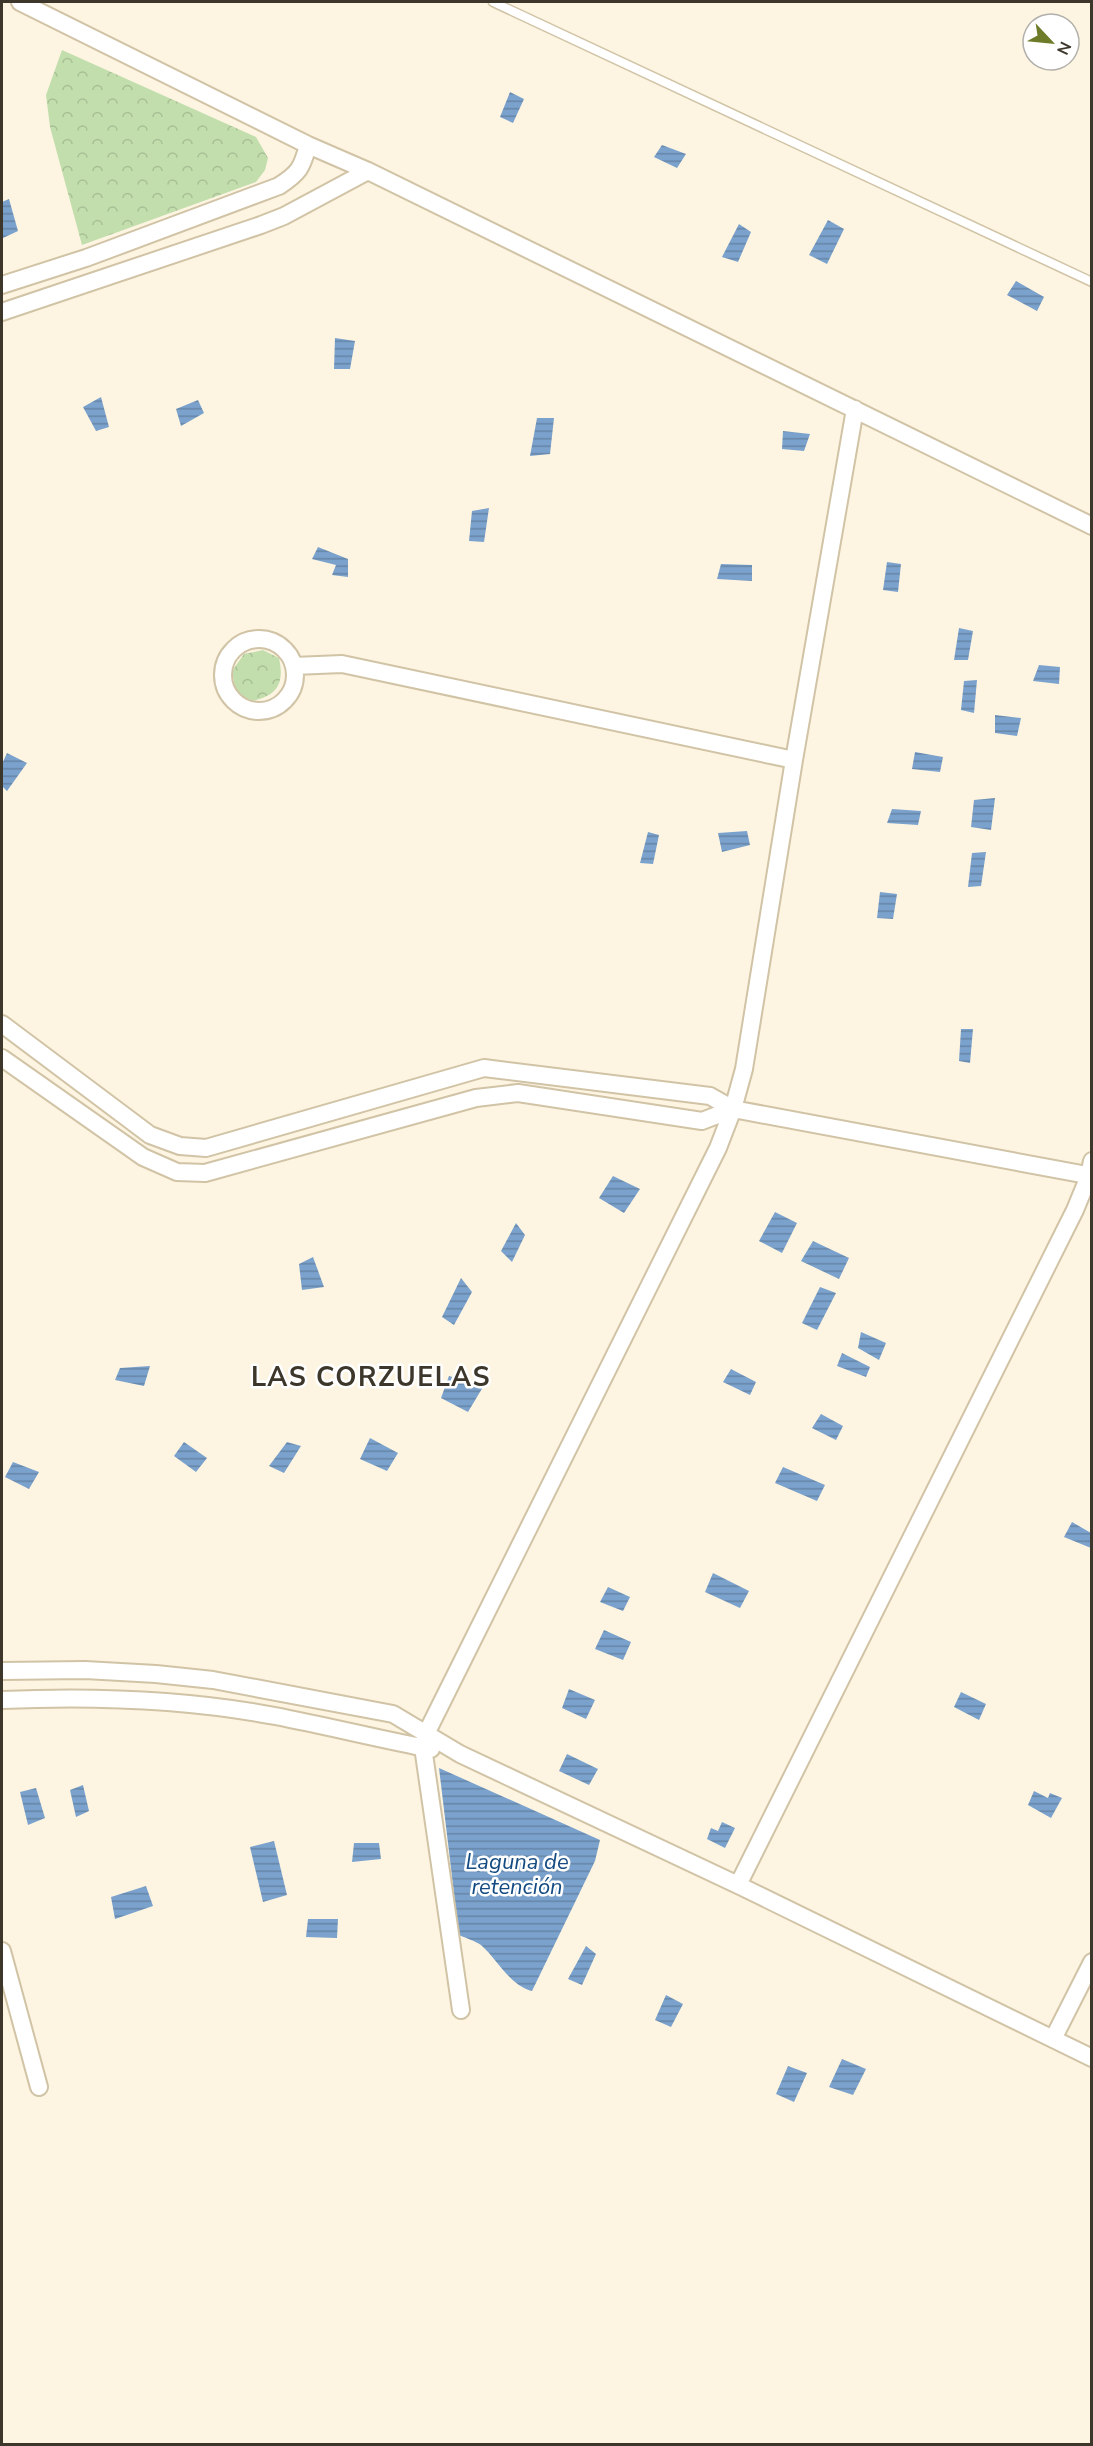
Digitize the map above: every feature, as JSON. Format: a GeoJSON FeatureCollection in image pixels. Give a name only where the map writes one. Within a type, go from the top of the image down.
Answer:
{"type":"FeatureCollection","features":[{"type":"Feature","properties":{"kind":"street"},"geometry":{"type":"LineString","coordinates":[[20,2],[308,145],[368,171],[1092,526]]}},
{"type":"Feature","properties":{"kind":"street"},"geometry":{"type":"LineString","coordinates":[[2,285],[86,258],[279,186],[297,174],[303,164],[308,145]]}},
{"type":"Feature","properties":{"kind":"street"},"geometry":{"type":"LineString","coordinates":[[2,312],[261,225],[284,216],[368,171]]}},
{"type":"Feature","properties":{"kind":"street"},"geometry":{"type":"LineString","coordinates":[[461,2010],[424,1740],[718,1148],[733,1109],[744,1069],[794,760],[855,409]]}},
{"type":"Feature","properties":{"kind":"street"},"geometry":{"type":"LineString","coordinates":[[257,639],[269,640],[280,646],[289,654],[294,666],[295,677],[286,699],[267,711],[244,708],[234,702],[223,681],[223,670],[227,658],[245,642],[257,639]]}},
{"type":"Feature","properties":{"kind":"street"},"geometry":{"type":"LineString","coordinates":[[294,666],[342,664],[794,760]]}},
{"type":"Feature","properties":{"kind":"street"},"geometry":{"type":"LineString","coordinates":[[2,1024],[150,1135],[180,1146],[206,1148],[484,1068],[710,1096],[733,1109],[1091,1171],[1075,1210],[738,1885]]}},
{"type":"Feature","properties":{"kind":"street"},"geometry":{"type":"LineString","coordinates":[[2,1058],[143,1157],[177,1172],[205,1173],[476,1098],[518,1093],[702,1121],[733,1109]]}},
{"type":"Feature","properties":{"kind":"street"},"geometry":{"type":"LineString","coordinates":[[2,1671],[85,1670],[213,1680],[393,1714],[424,1740]]}},
{"type":"Feature","properties":{"kind":"street"},"geometry":{"type":"LineString","coordinates":[[2,1700],[126,1699],[194,1704],[424,1740],[460,1754],[738,1885],[1092,2058]]}},
{"type":"Feature","properties":{"kind":"street"},"geometry":{"type":"LineString","coordinates":[[2,1951],[39,2087]]}},
{"type":"Feature","properties":{"kind":"street"},"geometry":{"type":"LineString","coordinates":[[1053,2039],[1092,1962]]}},
{"type":"Feature","properties":{"kind":"lane"},"geometry":{"type":"LineString","coordinates":[[494,2],[1092,282]]}},
{"type":"Feature","properties":{"kind":"green space"},"geometry":{"type":"Polygon","coordinates":[[[62,50],[256,137],[268,158],[265,170],[256,182],[82,245],[50,127],[46,95],[62,50]]]}},
{"type":"Feature","properties":{"kind":"green space"},"geometry":{"type":"Polygon","coordinates":[[[263,650],[279,658],[281,676],[272,693],[249,702],[236,693],[232,671],[244,654],[263,650]]]}},
{"type":"Feature","properties":{"kind":"water"},"geometry":{"type":"Polygon","coordinates":[[[510,92],[524,99],[513,123],[500,117],[510,92]]]}},
{"type":"Feature","properties":{"kind":"water"},"geometry":{"type":"Polygon","coordinates":[[[662,145],[686,154],[677,168],[654,157],[662,145]]]}},
{"type":"Feature","properties":{"kind":"water"},"geometry":{"type":"Polygon","coordinates":[[[9,199],[18,231],[3,238],[2,202],[9,199]]]}},
{"type":"Feature","properties":{"kind":"water"},"geometry":{"type":"Polygon","coordinates":[[[828,220],[844,229],[827,264],[809,255],[828,220]]]}},
{"type":"Feature","properties":{"kind":"water"},"geometry":{"type":"Polygon","coordinates":[[[739,224],[751,232],[738,262],[722,257],[739,224]]]}},
{"type":"Feature","properties":{"kind":"water"},"geometry":{"type":"Polygon","coordinates":[[[1016,281],[1044,297],[1037,311],[1007,295],[1016,281]]]}},
{"type":"Feature","properties":{"kind":"water"},"geometry":{"type":"Polygon","coordinates":[[[335,338],[355,341],[350,369],[334,369],[335,338]]]}},
{"type":"Feature","properties":{"kind":"water"},"geometry":{"type":"Polygon","coordinates":[[[101,397],[109,427],[96,431],[83,407],[101,397]]]}},
{"type":"Feature","properties":{"kind":"water"},"geometry":{"type":"Polygon","coordinates":[[[198,400],[204,413],[181,426],[176,409],[198,400]]]}},
{"type":"Feature","properties":{"kind":"water"},"geometry":{"type":"Polygon","coordinates":[[[537,418],[554,418],[550,454],[530,456],[537,418]]]}},
{"type":"Feature","properties":{"kind":"water"},"geometry":{"type":"Polygon","coordinates":[[[783,431],[810,434],[804,451],[782,449],[783,431]]]}},
{"type":"Feature","properties":{"kind":"water"},"geometry":{"type":"Polygon","coordinates":[[[489,508],[484,542],[469,541],[472,511],[489,508]]]}},
{"type":"Feature","properties":{"kind":"water"},"geometry":{"type":"Polygon","coordinates":[[[318,547],[348,559],[348,577],[332,575],[336,565],[312,559],[318,547]]]}},
{"type":"Feature","properties":{"kind":"water"},"geometry":{"type":"Polygon","coordinates":[[[887,562],[901,564],[898,592],[883,590],[887,562]]]}},
{"type":"Feature","properties":{"kind":"water"},"geometry":{"type":"Polygon","coordinates":[[[721,564],[752,565],[752,581],[717,579],[721,564]]]}},
{"type":"Feature","properties":{"kind":"water"},"geometry":{"type":"Polygon","coordinates":[[[959,628],[973,631],[968,660],[954,660],[959,628]]]}},
{"type":"Feature","properties":{"kind":"water"},"geometry":{"type":"Polygon","coordinates":[[[1039,665],[1060,667],[1059,684],[1033,681],[1039,665]]]}},
{"type":"Feature","properties":{"kind":"water"},"geometry":{"type":"Polygon","coordinates":[[[977,680],[974,713],[961,710],[964,681],[977,680]]]}},
{"type":"Feature","properties":{"kind":"water"},"geometry":{"type":"Polygon","coordinates":[[[995,715],[1021,718],[1017,736],[995,733],[995,715]]]}},
{"type":"Feature","properties":{"kind":"water"},"geometry":{"type":"Polygon","coordinates":[[[915,752],[943,757],[940,772],[912,769],[915,752]]]}},
{"type":"Feature","properties":{"kind":"water"},"geometry":{"type":"Polygon","coordinates":[[[7,753],[27,763],[7,791],[2,786],[2,764],[7,753]]]}},
{"type":"Feature","properties":{"kind":"water"},"geometry":{"type":"Polygon","coordinates":[[[995,798],[991,830],[971,827],[974,800],[995,798]]]}},
{"type":"Feature","properties":{"kind":"water"},"geometry":{"type":"Polygon","coordinates":[[[892,809],[921,811],[918,825],[887,823],[892,809]]]}},
{"type":"Feature","properties":{"kind":"water"},"geometry":{"type":"Polygon","coordinates":[[[747,831],[750,845],[722,852],[718,833],[747,831]]]}},
{"type":"Feature","properties":{"kind":"water"},"geometry":{"type":"Polygon","coordinates":[[[648,832],[659,835],[653,864],[640,863],[648,832]]]}},
{"type":"Feature","properties":{"kind":"water"},"geometry":{"type":"Polygon","coordinates":[[[986,852],[981,886],[968,887],[972,853],[986,852]]]}},
{"type":"Feature","properties":{"kind":"water"},"geometry":{"type":"Polygon","coordinates":[[[880,892],[897,894],[893,919],[877,918],[880,892]]]}},
{"type":"Feature","properties":{"kind":"water"},"geometry":{"type":"Polygon","coordinates":[[[961,1029],[973,1029],[970,1063],[959,1061],[961,1029]]]}},
{"type":"Feature","properties":{"kind":"water"},"geometry":{"type":"Polygon","coordinates":[[[613,1176],[640,1189],[624,1213],[599,1198],[613,1176]]]}},
{"type":"Feature","properties":{"kind":"water"},"geometry":{"type":"Polygon","coordinates":[[[775,1212],[797,1223],[782,1253],[759,1241],[775,1212]]]}},
{"type":"Feature","properties":{"kind":"water"},"geometry":{"type":"Polygon","coordinates":[[[516,1223],[525,1235],[512,1262],[501,1251],[516,1223]]]}},
{"type":"Feature","properties":{"kind":"water"},"geometry":{"type":"Polygon","coordinates":[[[813,1241],[849,1258],[839,1279],[801,1261],[813,1241]]]}},
{"type":"Feature","properties":{"kind":"water"},"geometry":{"type":"Polygon","coordinates":[[[313,1257],[324,1287],[302,1290],[299,1264],[313,1257]]]}},
{"type":"Feature","properties":{"kind":"water"},"geometry":{"type":"Polygon","coordinates":[[[461,1278],[472,1292],[454,1325],[442,1317],[461,1278]]]}},
{"type":"Feature","properties":{"kind":"water"},"geometry":{"type":"Polygon","coordinates":[[[820,1287],[836,1293],[817,1330],[802,1323],[820,1287]]]}},
{"type":"Feature","properties":{"kind":"water"},"geometry":{"type":"Polygon","coordinates":[[[861,1332],[886,1343],[879,1360],[858,1348],[861,1332]]]}},
{"type":"Feature","properties":{"kind":"water"},"geometry":{"type":"Polygon","coordinates":[[[842,1353],[870,1367],[866,1377],[837,1366],[842,1353]]]}},
{"type":"Feature","properties":{"kind":"water"},"geometry":{"type":"Polygon","coordinates":[[[150,1366],[144,1386],[115,1380],[120,1368],[150,1366]]]}},
{"type":"Feature","properties":{"kind":"water"},"geometry":{"type":"Polygon","coordinates":[[[731,1369],[756,1382],[750,1395],[723,1382],[731,1369]]]}},
{"type":"Feature","properties":{"kind":"water"},"geometry":{"type":"Polygon","coordinates":[[[449,1376],[483,1387],[468,1412],[441,1398],[449,1376]]]}},
{"type":"Feature","properties":{"kind":"water"},"geometry":{"type":"Polygon","coordinates":[[[821,1414],[843,1426],[836,1440],[812,1428],[821,1414]]]}},
{"type":"Feature","properties":{"kind":"water"},"geometry":{"type":"Polygon","coordinates":[[[370,1438],[398,1453],[387,1471],[360,1459],[370,1438]]]}},
{"type":"Feature","properties":{"kind":"water"},"geometry":{"type":"Polygon","coordinates":[[[184,1442],[207,1458],[196,1472],[174,1456],[184,1442]]]}},
{"type":"Feature","properties":{"kind":"water"},"geometry":{"type":"Polygon","coordinates":[[[287,1442],[301,1446],[284,1473],[269,1466],[287,1442]]]}},
{"type":"Feature","properties":{"kind":"water"},"geometry":{"type":"Polygon","coordinates":[[[13,1462],[39,1472],[29,1489],[5,1477],[13,1462]]]}},
{"type":"Feature","properties":{"kind":"water"},"geometry":{"type":"Polygon","coordinates":[[[783,1467],[825,1485],[817,1501],[775,1483],[783,1467]]]}},
{"type":"Feature","properties":{"kind":"water"},"geometry":{"type":"Polygon","coordinates":[[[1072,1522],[1091,1533],[1091,1548],[1064,1537],[1072,1522]]]}},
{"type":"Feature","properties":{"kind":"water"},"geometry":{"type":"Polygon","coordinates":[[[713,1573],[749,1591],[740,1608],[705,1592],[713,1573]]]}},
{"type":"Feature","properties":{"kind":"water"},"geometry":{"type":"Polygon","coordinates":[[[608,1587],[630,1597],[623,1611],[600,1602],[608,1587]]]}},
{"type":"Feature","properties":{"kind":"water"},"geometry":{"type":"Polygon","coordinates":[[[604,1630],[631,1642],[623,1660],[595,1649],[604,1630]]]}},
{"type":"Feature","properties":{"kind":"water"},"geometry":{"type":"Polygon","coordinates":[[[569,1689],[595,1700],[586,1719],[562,1708],[569,1689]]]}},
{"type":"Feature","properties":{"kind":"water"},"geometry":{"type":"Polygon","coordinates":[[[961,1692],[986,1704],[979,1720],[954,1707],[961,1692]]]}},
{"type":"Feature","properties":{"kind":"water"},"geometry":{"type":"Polygon","coordinates":[[[567,1754],[598,1769],[589,1785],[559,1771],[567,1754]]]}},
{"type":"Feature","properties":{"kind":"water","name":"Laguna de retención"},"geometry":{"type":"Polygon","coordinates":[[[439,1768],[600,1840],[595,1861],[532,1991],[510,1978],[481,1945],[459,1935],[439,1768]]]}},
{"type":"Feature","properties":{"kind":"water"},"geometry":{"type":"Polygon","coordinates":[[[83,1785],[89,1811],[76,1817],[70,1790],[83,1785]]]}},
{"type":"Feature","properties":{"kind":"water"},"geometry":{"type":"Polygon","coordinates":[[[36,1788],[45,1818],[28,1825],[20,1792],[36,1788]]]}},
{"type":"Feature","properties":{"kind":"water"},"geometry":{"type":"Polygon","coordinates":[[[1034,1791],[1048,1798],[1050,1793],[1062,1798],[1051,1818],[1028,1805],[1034,1791]]]}},
{"type":"Feature","properties":{"kind":"water"},"geometry":{"type":"Polygon","coordinates":[[[722,1822],[735,1828],[725,1848],[707,1839],[711,1828],[718,1831],[722,1822]]]}},
{"type":"Feature","properties":{"kind":"water"},"geometry":{"type":"Polygon","coordinates":[[[274,1841],[287,1895],[263,1902],[250,1847],[274,1841]]]}},
{"type":"Feature","properties":{"kind":"water"},"geometry":{"type":"Polygon","coordinates":[[[354,1843],[379,1843],[381,1859],[352,1862],[354,1843]]]}},
{"type":"Feature","properties":{"kind":"water"},"geometry":{"type":"Polygon","coordinates":[[[146,1886],[153,1906],[115,1919],[111,1897],[146,1886]]]}},
{"type":"Feature","properties":{"kind":"water"},"geometry":{"type":"Polygon","coordinates":[[[308,1919],[338,1919],[337,1938],[306,1937],[308,1919]]]}},
{"type":"Feature","properties":{"kind":"water"},"geometry":{"type":"Polygon","coordinates":[[[586,1946],[596,1954],[582,1985],[568,1979],[586,1946]]]}},
{"type":"Feature","properties":{"kind":"water"},"geometry":{"type":"Polygon","coordinates":[[[666,1995],[683,2004],[671,2027],[655,2020],[666,1995]]]}},
{"type":"Feature","properties":{"kind":"water"},"geometry":{"type":"Polygon","coordinates":[[[842,2059],[866,2069],[853,2095],[829,2087],[842,2059]]]}},
{"type":"Feature","properties":{"kind":"water"},"geometry":{"type":"Polygon","coordinates":[[[788,2066],[807,2073],[794,2102],[776,2094],[788,2066]]]}},
{"type":"Feature","properties":{"kind":"district","name":"LAS CORZUELAS"},"geometry":{"type":"Point","coordinates":[371,1377]}}]}
